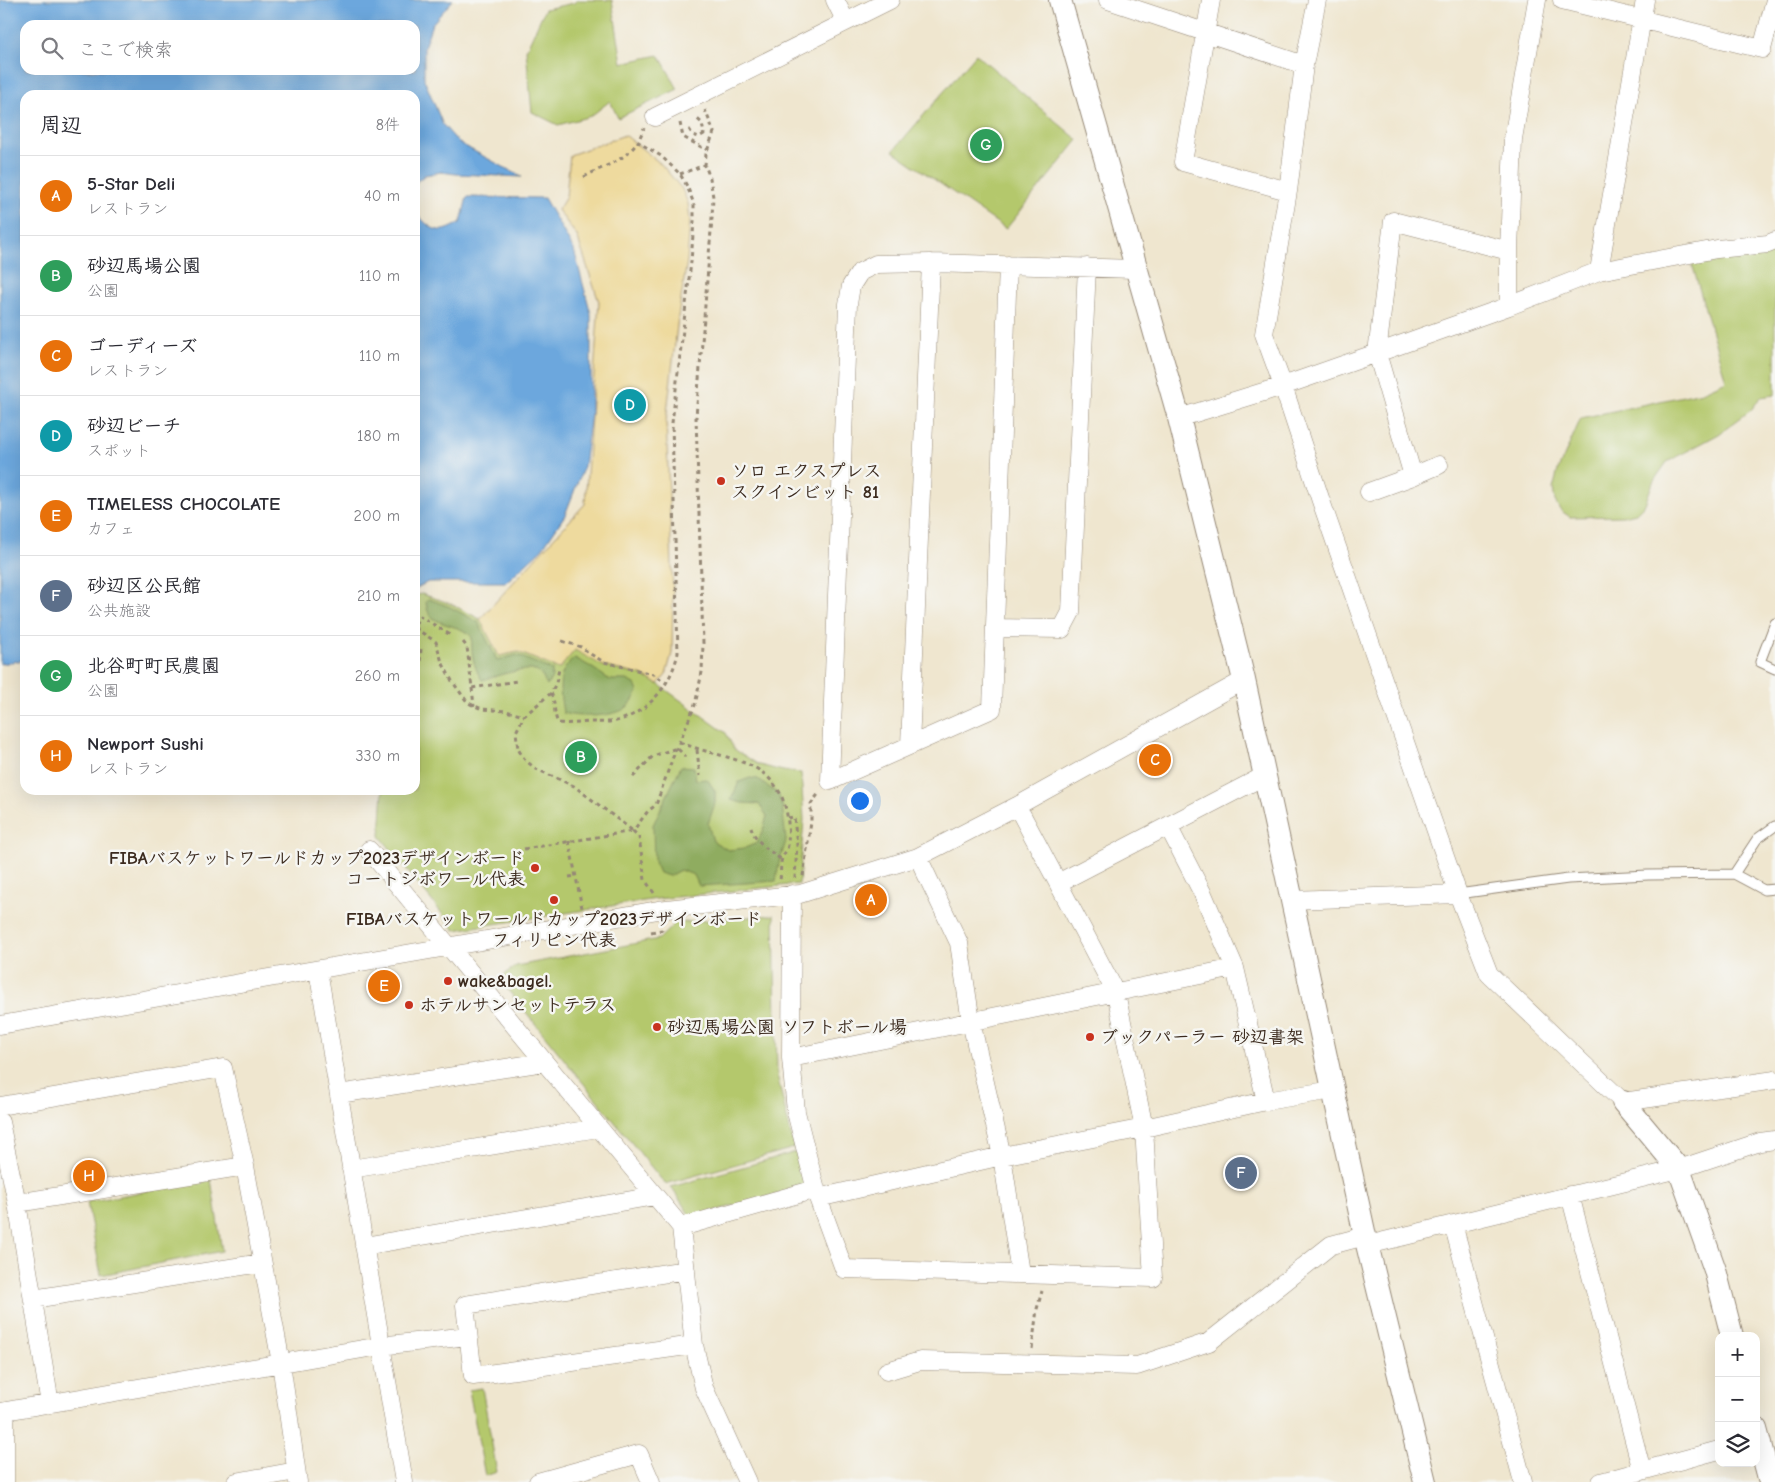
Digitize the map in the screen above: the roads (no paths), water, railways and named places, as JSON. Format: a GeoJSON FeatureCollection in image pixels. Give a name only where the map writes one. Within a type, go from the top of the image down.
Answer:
{"type":"FeatureCollection","features":[{"type":"Feature","properties":{"kind":"street"},"geometry":{"type":"LineString","coordinates":[[835,0],[846,22]]}},
{"type":"Feature","properties":{"kind":"street"},"geometry":{"type":"LineString","coordinates":[[655,117],[890,0]]}},
{"type":"Feature","properties":{"kind":"street"},"geometry":{"type":"LineString","coordinates":[[1060,0],[1135,269],[1179,418],[1244,680],[1332,1090],[1366,1240],[1425,1482]]}},
{"type":"Feature","properties":{"kind":"street"},"geometry":{"type":"LineString","coordinates":[[1108,0],[1304,65]]}},
{"type":"Feature","properties":{"kind":"street"},"geometry":{"type":"LineString","coordinates":[[1211,0],[1183,162],[1288,191]]}},
{"type":"Feature","properties":{"kind":"street"},"geometry":{"type":"LineString","coordinates":[[1317,0],[1304,65],[1288,191],[1264,334],[1284,386],[1321,501],[1458,894],[1489,974],[1623,1102],[1678,1168],[1715,1270],[1731,1332]]}},
{"type":"Feature","properties":{"kind":"street"},"geometry":{"type":"LineString","coordinates":[[1509,306],[1513,139],[1537,0]]}},
{"type":"Feature","properties":{"kind":"street"},"geometry":{"type":"LineString","coordinates":[[1562,0],[1762,49],[1775,0]]}},
{"type":"Feature","properties":{"kind":"street"},"geometry":{"type":"LineString","coordinates":[[1599,271],[1645,0]]}},
{"type":"Feature","properties":{"kind":"street"},"geometry":{"type":"LineString","coordinates":[[1413,476],[1377,353],[1393,220],[1509,251]]}},
{"type":"Feature","properties":{"kind":"street"},"geometry":{"type":"LineString","coordinates":[[1179,418],[1284,386],[1509,306],[1599,271],[1717,249],[1768,244],[1775,241]]}},
{"type":"Feature","properties":{"kind":"street"},"geometry":{"type":"LineString","coordinates":[[1008,266],[992,708],[830,781],[848,304],[851,286],[860,272],[876,264],[931,263],[1135,269]]}},
{"type":"Feature","properties":{"kind":"street"},"geometry":{"type":"LineString","coordinates":[[910,745],[931,263]]}},
{"type":"Feature","properties":{"kind":"street"},"geometry":{"type":"LineString","coordinates":[[995,628],[1062,629],[1071,612],[1087,267]]}},
{"type":"Feature","properties":{"kind":"street"},"geometry":{"type":"LineString","coordinates":[[1369,492],[1438,465]]}},
{"type":"Feature","properties":{"kind":"street"},"geometry":{"type":"LineString","coordinates":[[0,1025],[658,910],[796,894],[918,857],[1017,806],[1244,680]]}},
{"type":"Feature","properties":{"kind":"street"},"geometry":{"type":"LineString","coordinates":[[1058,884],[1264,776]]}},
{"type":"Feature","properties":{"kind":"street"},"geometry":{"type":"LineString","coordinates":[[796,894],[791,1058],[796,1112],[817,1194],[844,1269],[1153,1278],[1144,1128],[1116,993],[1017,806]]}},
{"type":"Feature","properties":{"kind":"street"},"geometry":{"type":"LineString","coordinates":[[1168,826],[1203,894],[1235,968],[1266,1101]]}},
{"type":"Feature","properties":{"kind":"street"},"geometry":{"type":"LineString","coordinates":[[369,850],[681,1227],[694,1345],[704,1388],[747,1482]]}},
{"type":"Feature","properties":{"kind":"street"},"geometry":{"type":"LineString","coordinates":[[918,857],[958,943],[971,1022],[1002,1156],[1020,1274]]}},
{"type":"Feature","properties":{"kind":"street"},"geometry":{"type":"LineString","coordinates":[[1292,900],[1458,894]]}},
{"type":"Feature","properties":{"kind":"street"},"geometry":{"type":"LineString","coordinates":[[791,1058],[1235,968]]}},
{"type":"Feature","properties":{"kind":"street"},"geometry":{"type":"LineString","coordinates":[[318,970],[404,1482]]}},
{"type":"Feature","properties":{"kind":"street"},"geometry":{"type":"LineString","coordinates":[[339,1094],[544,1062]]}},
{"type":"Feature","properties":{"kind":"street"},"geometry":{"type":"LineString","coordinates":[[0,1106],[223,1068],[245,1166],[281,1363],[297,1477],[236,1482]]}},
{"type":"Feature","properties":{"kind":"street"},"geometry":{"type":"LineString","coordinates":[[1623,1102],[1775,1080]]}},
{"type":"Feature","properties":{"kind":"street"},"geometry":{"type":"LineString","coordinates":[[681,1227],[817,1194],[1144,1128],[1266,1101],[1332,1090]]}},
{"type":"Feature","properties":{"kind":"street"},"geometry":{"type":"LineString","coordinates":[[0,1122],[16,1203],[50,1404]]}},
{"type":"Feature","properties":{"kind":"street"},"geometry":{"type":"LineString","coordinates":[[351,1169],[598,1128]]}},
{"type":"Feature","properties":{"kind":"street"},"geometry":{"type":"LineString","coordinates":[[887,1371],[920,1361],[1138,1366],[1209,1342],[1331,1245],[1453,1224],[1678,1168],[1760,1142],[1775,1140]]}},
{"type":"Feature","properties":{"kind":"street"},"geometry":{"type":"LineString","coordinates":[[16,1203],[245,1166]]}},
{"type":"Feature","properties":{"kind":"street"},"geometry":{"type":"LineString","coordinates":[[1570,1195],[1642,1471]]}},
{"type":"Feature","properties":{"kind":"street"},"geometry":{"type":"LineString","coordinates":[[364,1246],[655,1196]]}},
{"type":"Feature","properties":{"kind":"street"},"geometry":{"type":"LineString","coordinates":[[1453,1224],[1523,1482]]}},
{"type":"Feature","properties":{"kind":"street"},"geometry":{"type":"LineString","coordinates":[[33,1299],[262,1263]]}},
{"type":"Feature","properties":{"kind":"street"},"geometry":{"type":"LineString","coordinates":[[686,1270],[465,1305],[468,1336],[473,1376],[694,1345]]}},
{"type":"Feature","properties":{"kind":"street"},"geometry":{"type":"LineString","coordinates":[[5,1482],[2,1412],[380,1346],[468,1336]]}},
{"type":"Feature","properties":{"kind":"street"},"geometry":{"type":"LineString","coordinates":[[1760,1447],[1770,1482]]}},
{"type":"Feature","properties":{"kind":"street"},"geometry":{"type":"LineString","coordinates":[[1601,1482],[1715,1451]]}},
{"type":"Feature","properties":{"kind":"street"},"geometry":{"type":"LineString","coordinates":[[538,1482],[562,1479],[638,1454],[651,1482]]}},
{"type":"Feature","properties":{"kind":"lane"},"geometry":{"type":"LineString","coordinates":[[1775,623],[1760,662],[1775,669]]}},
{"type":"Feature","properties":{"kind":"lane"},"geometry":{"type":"LineString","coordinates":[[1734,874],[1757,839],[1775,826]]}},
{"type":"Feature","properties":{"kind":"lane"},"geometry":{"type":"LineString","coordinates":[[1458,894],[1568,879],[1648,875],[1734,874],[1764,890],[1775,888]]}},
{"type":"Feature","properties":{"kind":"water"},"geometry":{"type":"Polygon","coordinates":[[[0,0],[453,0],[432,24],[424,47],[424,79],[443,125],[459,143],[522,177],[441,172],[425,175],[420,179],[420,90],[20,90],[20,661],[0,664],[0,0]]]}},
{"type":"Feature","properties":{"kind":"water"},"geometry":{"type":"Polygon","coordinates":[[[467,197],[544,198],[574,250],[591,314],[591,414],[584,466],[565,515],[542,549],[506,582],[428,582],[420,586],[420,217],[431,227],[441,230],[453,227],[461,222],[467,197]]]}},
{"type":"Feature","properties":{"kind":"place","name":"北谷町町民農園"},"geometry":{"type":"Point","coordinates":[986,145]}},
{"type":"Feature","properties":{"kind":"place","name":"砂辺ビーチ"},"geometry":{"type":"Point","coordinates":[630,405]}},
{"type":"Feature","properties":{"kind":"place","name":"ソロ エクスプレス スクインビット 81"},"geometry":{"type":"Point","coordinates":[721,481]}},
{"type":"Feature","properties":{"kind":"place","name":"砂辺馬場公園"},"geometry":{"type":"Point","coordinates":[581,757]}},
{"type":"Feature","properties":{"kind":"place","name":"ゴーディーズ"},"geometry":{"type":"Point","coordinates":[1155,760]}},
{"type":"Feature","properties":{"kind":"place","name":"FIBAバスケットワールドカップ2023デザインボード コートジボワール代表"},"geometry":{"type":"Point","coordinates":[535,868]}},
{"type":"Feature","properties":{"kind":"place","name":"FIBAバスケットワールドカップ2023デザインボード フィリピン代表"},"geometry":{"type":"Point","coordinates":[554,900]}},
{"type":"Feature","properties":{"kind":"place","name":"5-Star Deli"},"geometry":{"type":"Point","coordinates":[871,900]}},
{"type":"Feature","properties":{"kind":"place","name":"wake&bagel."},"geometry":{"type":"Point","coordinates":[448,981]}},
{"type":"Feature","properties":{"kind":"place","name":"TIMELESS CHOCOLATE"},"geometry":{"type":"Point","coordinates":[384,986]}},
{"type":"Feature","properties":{"kind":"place","name":"ホテルサンセットテラス"},"geometry":{"type":"Point","coordinates":[409,1005]}},
{"type":"Feature","properties":{"kind":"place","name":"砂辺馬場公園 ソフトボール場"},"geometry":{"type":"Point","coordinates":[657,1027]}},
{"type":"Feature","properties":{"kind":"place","name":"ブックパーラー 砂辺書架"},"geometry":{"type":"Point","coordinates":[1090,1037]}},
{"type":"Feature","properties":{"kind":"place","name":"砂辺区公民館"},"geometry":{"type":"Point","coordinates":[1241,1173]}},
{"type":"Feature","properties":{"kind":"place","name":"Newport Sushi"},"geometry":{"type":"Point","coordinates":[89,1176]}}]}
